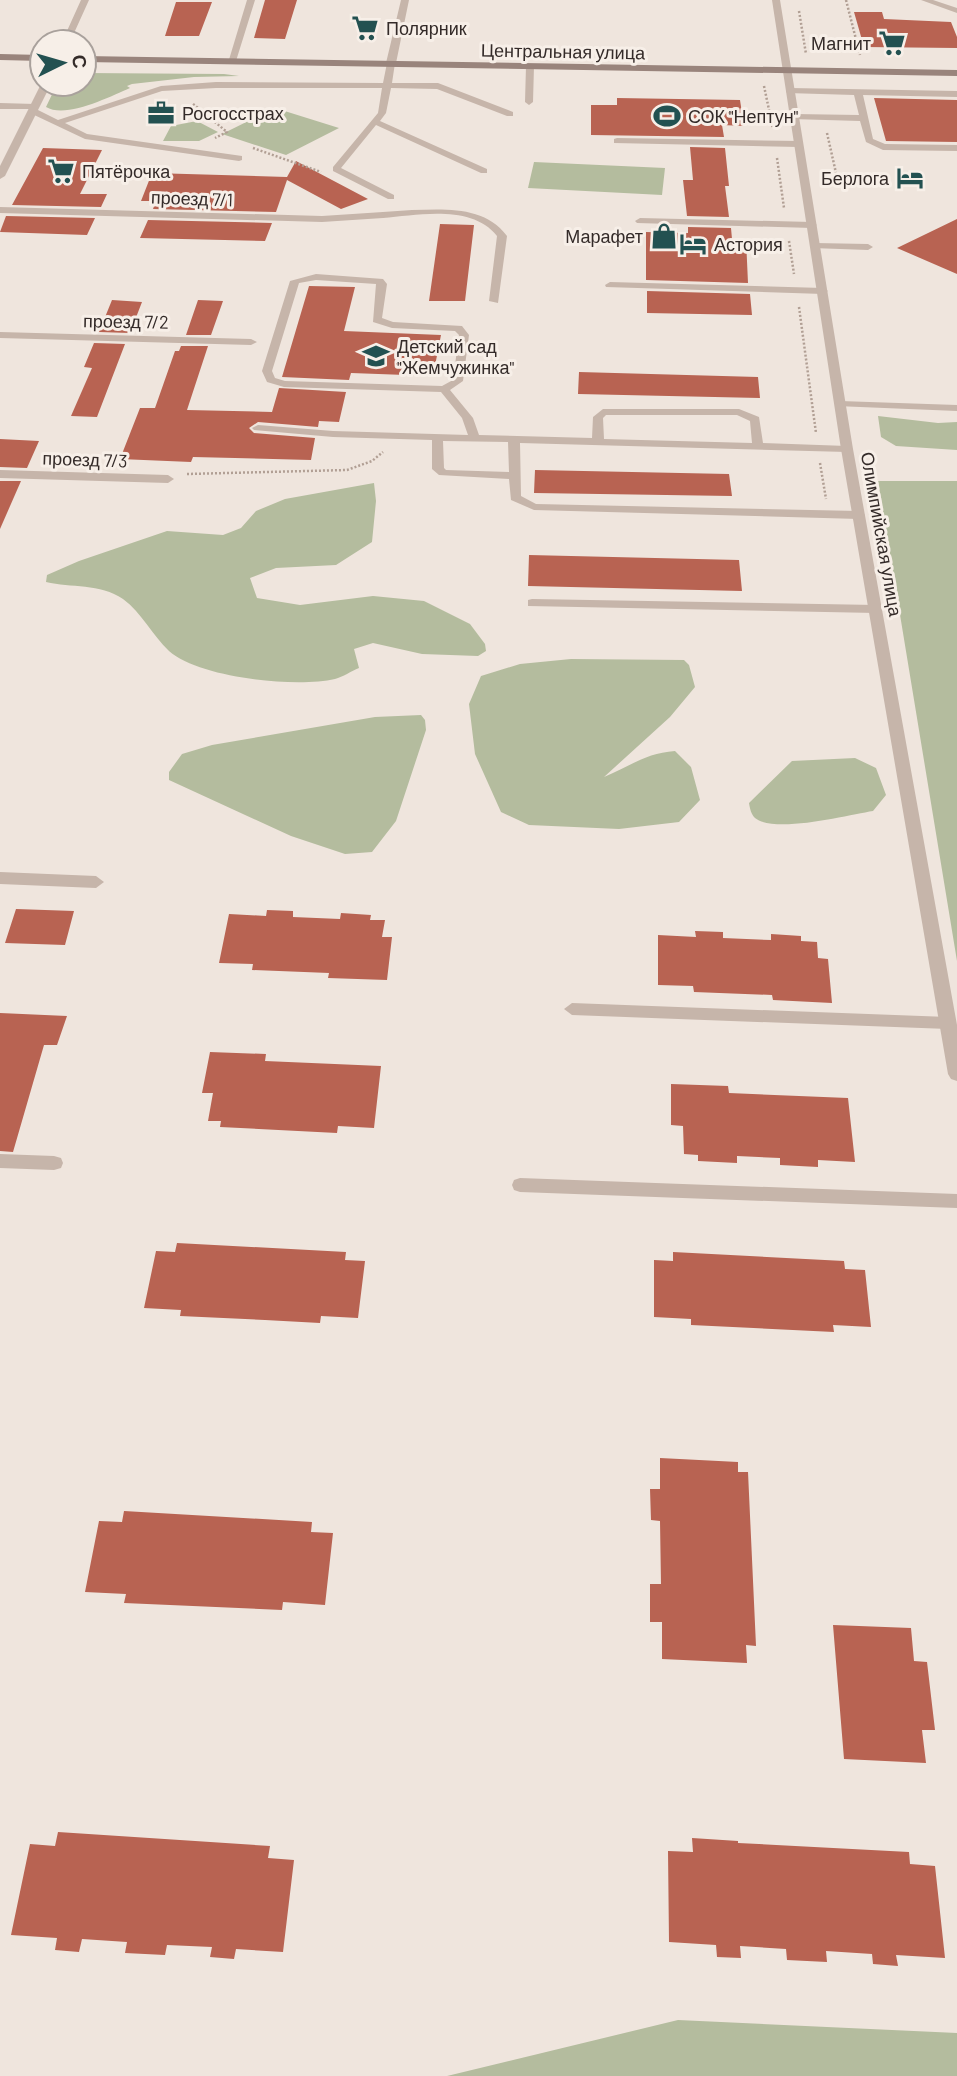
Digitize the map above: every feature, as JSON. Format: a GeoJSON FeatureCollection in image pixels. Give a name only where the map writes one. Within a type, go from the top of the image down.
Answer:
{"type":"FeatureCollection","features":[{"type":"Feature","properties":{"kind":"street"},"geometry":{"type":"LineString","coordinates":[[72,28],[85,0]]}},
{"type":"Feature","properties":{"kind":"street"},"geometry":{"type":"LineString","coordinates":[[231,61],[251,0]]}},
{"type":"Feature","properties":{"kind":"street"},"geometry":{"type":"LineString","coordinates":[[391,63],[405,0]]}},
{"type":"Feature","properties":{"kind":"street","name":"Олимпийская улица"},"geometry":{"type":"LineString","coordinates":[[776,0],[847,449],[957,1074]]}},
{"type":"Feature","properties":{"kind":"street"},"geometry":{"type":"LineString","coordinates":[[0,57],[28,58]]}},
{"type":"Feature","properties":{"kind":"street","name":"Центральная улица"},"geometry":{"type":"LineString","coordinates":[[98,59],[957,73]]}},
{"type":"Feature","properties":{"kind":"street"},"geometry":{"type":"LineString","coordinates":[[0,176],[39,98]]}},
{"type":"Feature","properties":{"kind":"street","name":"проезд 7/1"},"geometry":{"type":"LineString","coordinates":[[0,210],[322,219],[383,215]]}},
{"type":"Feature","properties":{"kind":"street","name":"проезд 7/2"},"geometry":{"type":"LineString","coordinates":[[0,335],[251,342]]}},
{"type":"Feature","properties":{"kind":"street","name":"проезд 7/3"},"geometry":{"type":"LineString","coordinates":[[0,474],[169,479]]}},
{"type":"Feature","properties":{"kind":"street"},"geometry":{"type":"LineString","coordinates":[[0,878],[96,882]]}},
{"type":"Feature","properties":{"kind":"street"},"geometry":{"type":"LineString","coordinates":[[0,1161],[54,1163]]}},
{"type":"Feature","properties":{"kind":"lane"},"geometry":{"type":"LineString","coordinates":[[71,0],[85,0]]}},
{"type":"Feature","properties":{"kind":"lane"},"geometry":{"type":"LineString","coordinates":[[925,0],[957,10]]}},
{"type":"Feature","properties":{"kind":"lane"},"geometry":{"type":"LineString","coordinates":[[391,63],[382,113],[337,169],[391,197]]}},
{"type":"Feature","properties":{"kind":"lane"},"geometry":{"type":"LineString","coordinates":[[529,102],[530,66]]}},
{"type":"Feature","properties":{"kind":"lane"},"geometry":{"type":"LineString","coordinates":[[57,123],[161,89],[181,86],[446,88],[510,114]]}},
{"type":"Feature","properties":{"kind":"lane"},"geometry":{"type":"LineString","coordinates":[[790,91],[957,94]]}},
{"type":"Feature","properties":{"kind":"lane"},"geometry":{"type":"LineString","coordinates":[[858,92],[869,140],[877,146],[957,148]]}},
{"type":"Feature","properties":{"kind":"lane"},"geometry":{"type":"LineString","coordinates":[[0,106],[34,109],[85,136],[239,158]]}},
{"type":"Feature","properties":{"kind":"lane"},"geometry":{"type":"LineString","coordinates":[[794,117],[864,118]]}},
{"type":"Feature","properties":{"kind":"lane"},"geometry":{"type":"LineString","coordinates":[[376,122],[484,171]]}},
{"type":"Feature","properties":{"kind":"lane"},"geometry":{"type":"LineString","coordinates":[[617,141],[799,144]]}},
{"type":"Feature","properties":{"kind":"lane"},"geometry":{"type":"LineString","coordinates":[[383,215],[456,214],[480,217],[495,225],[502,236],[494,301]]}},
{"type":"Feature","properties":{"kind":"lane"},"geometry":{"type":"LineString","coordinates":[[640,220],[812,225]]}},
{"type":"Feature","properties":{"kind":"lane"},"geometry":{"type":"LineString","coordinates":[[815,246],[868,247]]}},
{"type":"Feature","properties":{"kind":"lane"},"geometry":{"type":"LineString","coordinates":[[316,277],[379,281],[382,284],[377,320],[391,325],[458,328],[464,335],[458,381],[444,389],[284,384],[271,380],[267,371],[295,281],[316,277]]}},
{"type":"Feature","properties":{"kind":"lane"},"geometry":{"type":"LineString","coordinates":[[610,285],[822,290]]}},
{"type":"Feature","properties":{"kind":"lane"},"geometry":{"type":"LineString","coordinates":[[444,389],[468,420],[474,430],[474,438]]}},
{"type":"Feature","properties":{"kind":"lane"},"geometry":{"type":"LineString","coordinates":[[840,404],[957,408]]}},
{"type":"Feature","properties":{"kind":"lane"},"geometry":{"type":"LineString","coordinates":[[598,441],[598,417],[603,412],[738,412],[755,419],[758,446]]}},
{"type":"Feature","properties":{"kind":"lane"},"geometry":{"type":"LineString","coordinates":[[258,428],[333,434],[847,449]]}},
{"type":"Feature","properties":{"kind":"lane"},"geometry":{"type":"LineString","coordinates":[[437,437],[438,469],[443,473],[513,476]]}},
{"type":"Feature","properties":{"kind":"lane"},"geometry":{"type":"LineString","coordinates":[[514,439],[515,498],[534,507],[859,514]]}},
{"type":"Feature","properties":{"kind":"lane"},"geometry":{"type":"LineString","coordinates":[[531,603],[876,609]]}},
{"type":"Feature","properties":{"kind":"lane"},"geometry":{"type":"LineString","coordinates":[[572,1009],[948,1023]]}},
{"type":"Feature","properties":{"kind":"lane"},"geometry":{"type":"LineString","coordinates":[[520,1185],[957,1201]]}},
{"type":"Feature","properties":{"kind":"path"},"geometry":{"type":"LineString","coordinates":[[846,0],[862,62]]}},
{"type":"Feature","properties":{"kind":"path"},"geometry":{"type":"LineString","coordinates":[[800,19],[805,49]]}},
{"type":"Feature","properties":{"kind":"path"},"geometry":{"type":"LineString","coordinates":[[181,86],[193,104],[228,132],[189,151]]}},
{"type":"Feature","properties":{"kind":"path"},"geometry":{"type":"LineString","coordinates":[[219,136],[231,140]]}},
{"type":"Feature","properties":{"kind":"path"},"geometry":{"type":"LineString","coordinates":[[243,144],[341,179],[348,175]]}},
{"type":"Feature","properties":{"kind":"path"},"geometry":{"type":"LineString","coordinates":[[169,479],[189,474],[347,471],[372,461],[392,447]]}},
{"type":"Feature","properties":{"kind":"green space"},"geometry":{"type":"Polygon","coordinates":[[[98,73],[239,76],[194,77],[132,84],[127,86],[130,88],[76,109],[54,110],[46,107],[50,98],[98,98],[98,73]]]}},
{"type":"Feature","properties":{"kind":"green space"},"geometry":{"type":"Polygon","coordinates":[[[275,108],[339,128],[286,155],[222,134],[275,108]]]}},
{"type":"Feature","properties":{"kind":"green space"},"geometry":{"type":"Polygon","coordinates":[[[197,121],[218,132],[199,141],[163,141],[171,126],[197,121]]]}},
{"type":"Feature","properties":{"kind":"green space"},"geometry":{"type":"Polygon","coordinates":[[[534,162],[665,168],[662,195],[528,188],[534,162]]]}},
{"type":"Feature","properties":{"kind":"green space"},"geometry":{"type":"Polygon","coordinates":[[[878,416],[938,423],[957,422],[957,450],[896,446],[881,437],[878,416]]]}},
{"type":"Feature","properties":{"kind":"green space"},"geometry":{"type":"Polygon","coordinates":[[[878,481],[957,481],[957,961],[878,481]]]}},
{"type":"Feature","properties":{"kind":"green space"},"geometry":{"type":"Polygon","coordinates":[[[374,483],[376,501],[372,542],[336,565],[276,568],[250,578],[257,598],[300,605],[373,596],[424,601],[470,624],[485,644],[486,651],[478,656],[422,654],[373,643],[354,649],[359,668],[335,679],[297,682],[249,678],[202,668],[183,660],[169,651],[136,611],[114,594],[95,588],[46,582],[47,575],[79,561],[167,531],[223,535],[241,528],[256,511],[285,499],[374,483]]]}},
{"type":"Feature","properties":{"kind":"green space"},"geometry":{"type":"Polygon","coordinates":[[[571,659],[684,660],[689,665],[695,687],[670,717],[604,777],[646,757],[675,751],[691,767],[700,800],[679,822],[619,829],[529,825],[501,812],[475,754],[469,704],[481,676],[520,664],[571,659]]]}},
{"type":"Feature","properties":{"kind":"green space"},"geometry":{"type":"Polygon","coordinates":[[[421,715],[425,720],[426,730],[396,821],[372,852],[345,854],[291,836],[169,780],[169,772],[182,754],[212,745],[375,717],[421,715]]]}},
{"type":"Feature","properties":{"kind":"green space"},"geometry":{"type":"Polygon","coordinates":[[[855,758],[876,768],[886,795],[873,811],[795,824],[765,822],[753,815],[749,803],[792,761],[855,758]]]}},
{"type":"Feature","properties":{"kind":"green space"},"geometry":{"type":"Polygon","coordinates":[[[678,2020],[957,2033],[957,2076],[447,2076],[678,2020]]]}},
{"type":"Feature","properties":{"kind":"building"},"geometry":{"type":"Polygon","coordinates":[[[265,0],[297,0],[285,39],[254,38],[265,0]]]}},
{"type":"Feature","properties":{"kind":"building"},"geometry":{"type":"Polygon","coordinates":[[[176,2],[212,2],[199,36],[165,36],[176,2]]]}},
{"type":"Feature","properties":{"kind":"building"},"geometry":{"type":"Polygon","coordinates":[[[854,12],[882,12],[884,19],[951,22],[957,37],[957,48],[864,47],[854,12]]]}},
{"type":"Feature","properties":{"kind":"building","name":"СОК \"Нептун\""},"geometry":{"type":"Polygon","coordinates":[[[617,98],[740,100],[744,126],[722,125],[724,137],[591,135],[591,105],[617,105],[617,98]]]}},
{"type":"Feature","properties":{"kind":"building"},"geometry":{"type":"Polygon","coordinates":[[[874,98],[957,100],[957,142],[886,141],[874,98]]]}},
{"type":"Feature","properties":{"kind":"building"},"geometry":{"type":"Polygon","coordinates":[[[690,147],[725,148],[729,186],[725,186],[729,217],[687,216],[683,180],[693,180],[690,147]]]}},
{"type":"Feature","properties":{"kind":"building","name":"Пятёрочка"},"geometry":{"type":"Polygon","coordinates":[[[43,148],[102,150],[80,194],[107,194],[101,207],[12,205],[43,148]]]}},
{"type":"Feature","properties":{"kind":"building"},"geometry":{"type":"Polygon","coordinates":[[[296,161],[368,199],[341,209],[287,180],[276,212],[153,209],[156,201],[141,201],[152,173],[287,177],[296,161]]]}},
{"type":"Feature","properties":{"kind":"building"},"geometry":{"type":"Polygon","coordinates":[[[6,216],[95,218],[87,235],[0,232],[6,216]]]}},
{"type":"Feature","properties":{"kind":"building"},"geometry":{"type":"Polygon","coordinates":[[[957,219],[957,274],[897,248],[926,234],[957,219]]]}},
{"type":"Feature","properties":{"kind":"building"},"geometry":{"type":"Polygon","coordinates":[[[148,220],[272,223],[265,241],[140,238],[148,220]]]}},
{"type":"Feature","properties":{"kind":"building"},"geometry":{"type":"Polygon","coordinates":[[[440,224],[474,225],[465,301],[429,301],[440,224]]]}},
{"type":"Feature","properties":{"kind":"building"},"geometry":{"type":"Polygon","coordinates":[[[688,227],[731,228],[732,239],[746,239],[748,283],[646,280],[646,232],[688,233],[688,227]]]}},
{"type":"Feature","properties":{"kind":"building"},"geometry":{"type":"Polygon","coordinates":[[[309,286],[355,287],[344,331],[441,335],[433,376],[351,373],[349,380],[282,377],[309,286]]]}},
{"type":"Feature","properties":{"kind":"building"},"geometry":{"type":"Polygon","coordinates":[[[647,291],[750,294],[752,315],[647,313],[647,291]]]}},
{"type":"Feature","properties":{"kind":"building"},"geometry":{"type":"Polygon","coordinates":[[[112,300],[142,302],[130,333],[99,332],[112,300]]]}},
{"type":"Feature","properties":{"kind":"building"},"geometry":{"type":"Polygon","coordinates":[[[198,300],[223,301],[211,335],[186,335],[198,300]]]}},
{"type":"Feature","properties":{"kind":"building"},"geometry":{"type":"Polygon","coordinates":[[[94,343],[125,344],[97,417],[71,416],[92,368],[84,367],[94,343]]]}},
{"type":"Feature","properties":{"kind":"building"},"geometry":{"type":"Polygon","coordinates":[[[181,346],[208,346],[187,410],[272,412],[279,388],[346,392],[339,422],[319,421],[318,427],[258,422],[249,428],[254,433],[315,438],[311,460],[193,457],[191,462],[120,459],[140,408],[155,408],[175,351],[179,351],[181,346]]]}},
{"type":"Feature","properties":{"kind":"building"},"geometry":{"type":"Polygon","coordinates":[[[579,372],[758,377],[760,398],[578,394],[579,372]]]}},
{"type":"Feature","properties":{"kind":"building"},"geometry":{"type":"Polygon","coordinates":[[[0,439],[39,441],[27,468],[0,467],[0,439]]]}},
{"type":"Feature","properties":{"kind":"building"},"geometry":{"type":"Polygon","coordinates":[[[535,470],[729,474],[732,496],[534,493],[535,470]]]}},
{"type":"Feature","properties":{"kind":"building"},"geometry":{"type":"Polygon","coordinates":[[[0,481],[21,481],[0,529],[0,481]]]}},
{"type":"Feature","properties":{"kind":"building"},"geometry":{"type":"Polygon","coordinates":[[[529,555],[739,560],[742,591],[528,586],[529,555]]]}},
{"type":"Feature","properties":{"kind":"building"},"geometry":{"type":"Polygon","coordinates":[[[16,909],[74,911],[65,945],[5,943],[16,909]]]}},
{"type":"Feature","properties":{"kind":"building"},"geometry":{"type":"Polygon","coordinates":[[[267,910],[293,911],[293,917],[340,919],[341,913],[371,915],[370,920],[385,920],[382,937],[392,937],[387,980],[328,978],[329,973],[252,970],[253,964],[219,963],[229,914],[266,916],[267,910]]]}},
{"type":"Feature","properties":{"kind":"building"},"geometry":{"type":"Polygon","coordinates":[[[695,931],[723,932],[723,938],[771,940],[771,934],[801,936],[801,941],[817,942],[818,958],[828,959],[832,1003],[773,1000],[772,995],[694,992],[693,986],[658,985],[658,935],[696,937],[695,931]]]}},
{"type":"Feature","properties":{"kind":"building"},"geometry":{"type":"Polygon","coordinates":[[[0,1013],[67,1016],[57,1045],[44,1045],[13,1152],[0,1151],[0,1013]]]}},
{"type":"Feature","properties":{"kind":"building"},"geometry":{"type":"Polygon","coordinates":[[[210,1052],[266,1054],[265,1061],[381,1066],[374,1128],[338,1126],[337,1133],[220,1127],[221,1121],[208,1121],[213,1093],[202,1093],[210,1052]]]}},
{"type":"Feature","properties":{"kind":"building"},"geometry":{"type":"Polygon","coordinates":[[[671,1084],[728,1086],[729,1093],[848,1098],[855,1162],[818,1160],[818,1167],[780,1165],[780,1158],[737,1156],[737,1163],[698,1161],[698,1155],[684,1154],[683,1126],[671,1125],[671,1084]]]}},
{"type":"Feature","properties":{"kind":"building"},"geometry":{"type":"Polygon","coordinates":[[[177,1243],[346,1252],[345,1260],[365,1261],[358,1318],[321,1316],[320,1323],[180,1316],[181,1310],[144,1308],[156,1251],[175,1252],[177,1243]]]}},
{"type":"Feature","properties":{"kind":"building"},"geometry":{"type":"Polygon","coordinates":[[[673,1252],[844,1261],[845,1269],[865,1270],[871,1327],[833,1325],[834,1332],[691,1325],[691,1319],[654,1317],[654,1260],[673,1261],[673,1252]]]}},
{"type":"Feature","properties":{"kind":"building"},"geometry":{"type":"Polygon","coordinates":[[[660,1458],[738,1462],[738,1472],[748,1472],[756,1646],[746,1645],[747,1663],[662,1659],[662,1622],[650,1622],[650,1584],[661,1584],[660,1521],[651,1520],[650,1489],[660,1489],[660,1458]]]}},
{"type":"Feature","properties":{"kind":"building"},"geometry":{"type":"Polygon","coordinates":[[[124,1511],[312,1522],[311,1532],[333,1533],[325,1605],[283,1602],[282,1610],[124,1603],[126,1594],[85,1592],[99,1521],[122,1522],[124,1511]]]}},
{"type":"Feature","properties":{"kind":"building"},"geometry":{"type":"Polygon","coordinates":[[[833,1625],[911,1628],[914,1661],[927,1662],[935,1730],[922,1730],[926,1763],[844,1759],[833,1625]]]}},
{"type":"Feature","properties":{"kind":"building"},"geometry":{"type":"Polygon","coordinates":[[[58,1832],[270,1846],[268,1858],[294,1860],[283,1952],[236,1949],[234,1959],[210,1957],[212,1947],[167,1945],[165,1955],[125,1953],[127,1942],[82,1939],[79,1952],[55,1950],[57,1938],[11,1935],[30,1844],[55,1846],[58,1832]]]}},
{"type":"Feature","properties":{"kind":"building"},"geometry":{"type":"Polygon","coordinates":[[[692,1838],[909,1852],[910,1864],[935,1866],[945,1958],[896,1955],[898,1966],[873,1964],[872,1954],[826,1951],[827,1962],[787,1960],[786,1949],[740,1946],[741,1958],[717,1957],[716,1945],[669,1942],[668,1851],[693,1852],[692,1838]]]}},
{"type":"Feature","properties":{"kind":"place","name":"Полярник"},"geometry":{"type":"Point","coordinates":[365,28]}},
{"type":"Feature","properties":{"kind":"place","name":"Магнит"},"geometry":{"type":"Point","coordinates":[892,43]}},
{"type":"Feature","properties":{"kind":"place","name":"Росгосстрах"},"geometry":{"type":"Point","coordinates":[161,113]}},
{"type":"Feature","properties":{"kind":"place","name":"СОК \"Нептун\""},"geometry":{"type":"Point","coordinates":[667,116]}},
{"type":"Feature","properties":{"kind":"place","name":"Пятёрочка"},"geometry":{"type":"Point","coordinates":[61,171]}},
{"type":"Feature","properties":{"kind":"place","name":"Берлога"},"geometry":{"type":"Point","coordinates":[910,178]}},
{"type":"Feature","properties":{"kind":"place","name":"Марафет"},"geometry":{"type":"Point","coordinates":[664,236]}},
{"type":"Feature","properties":{"kind":"place","name":"Астория"},"geometry":{"type":"Point","coordinates":[693,244]}},
{"type":"Feature","properties":{"kind":"place","name":"Детский сад \"Жемчужинка\""},"geometry":{"type":"Point","coordinates":[376,356]}}]}
